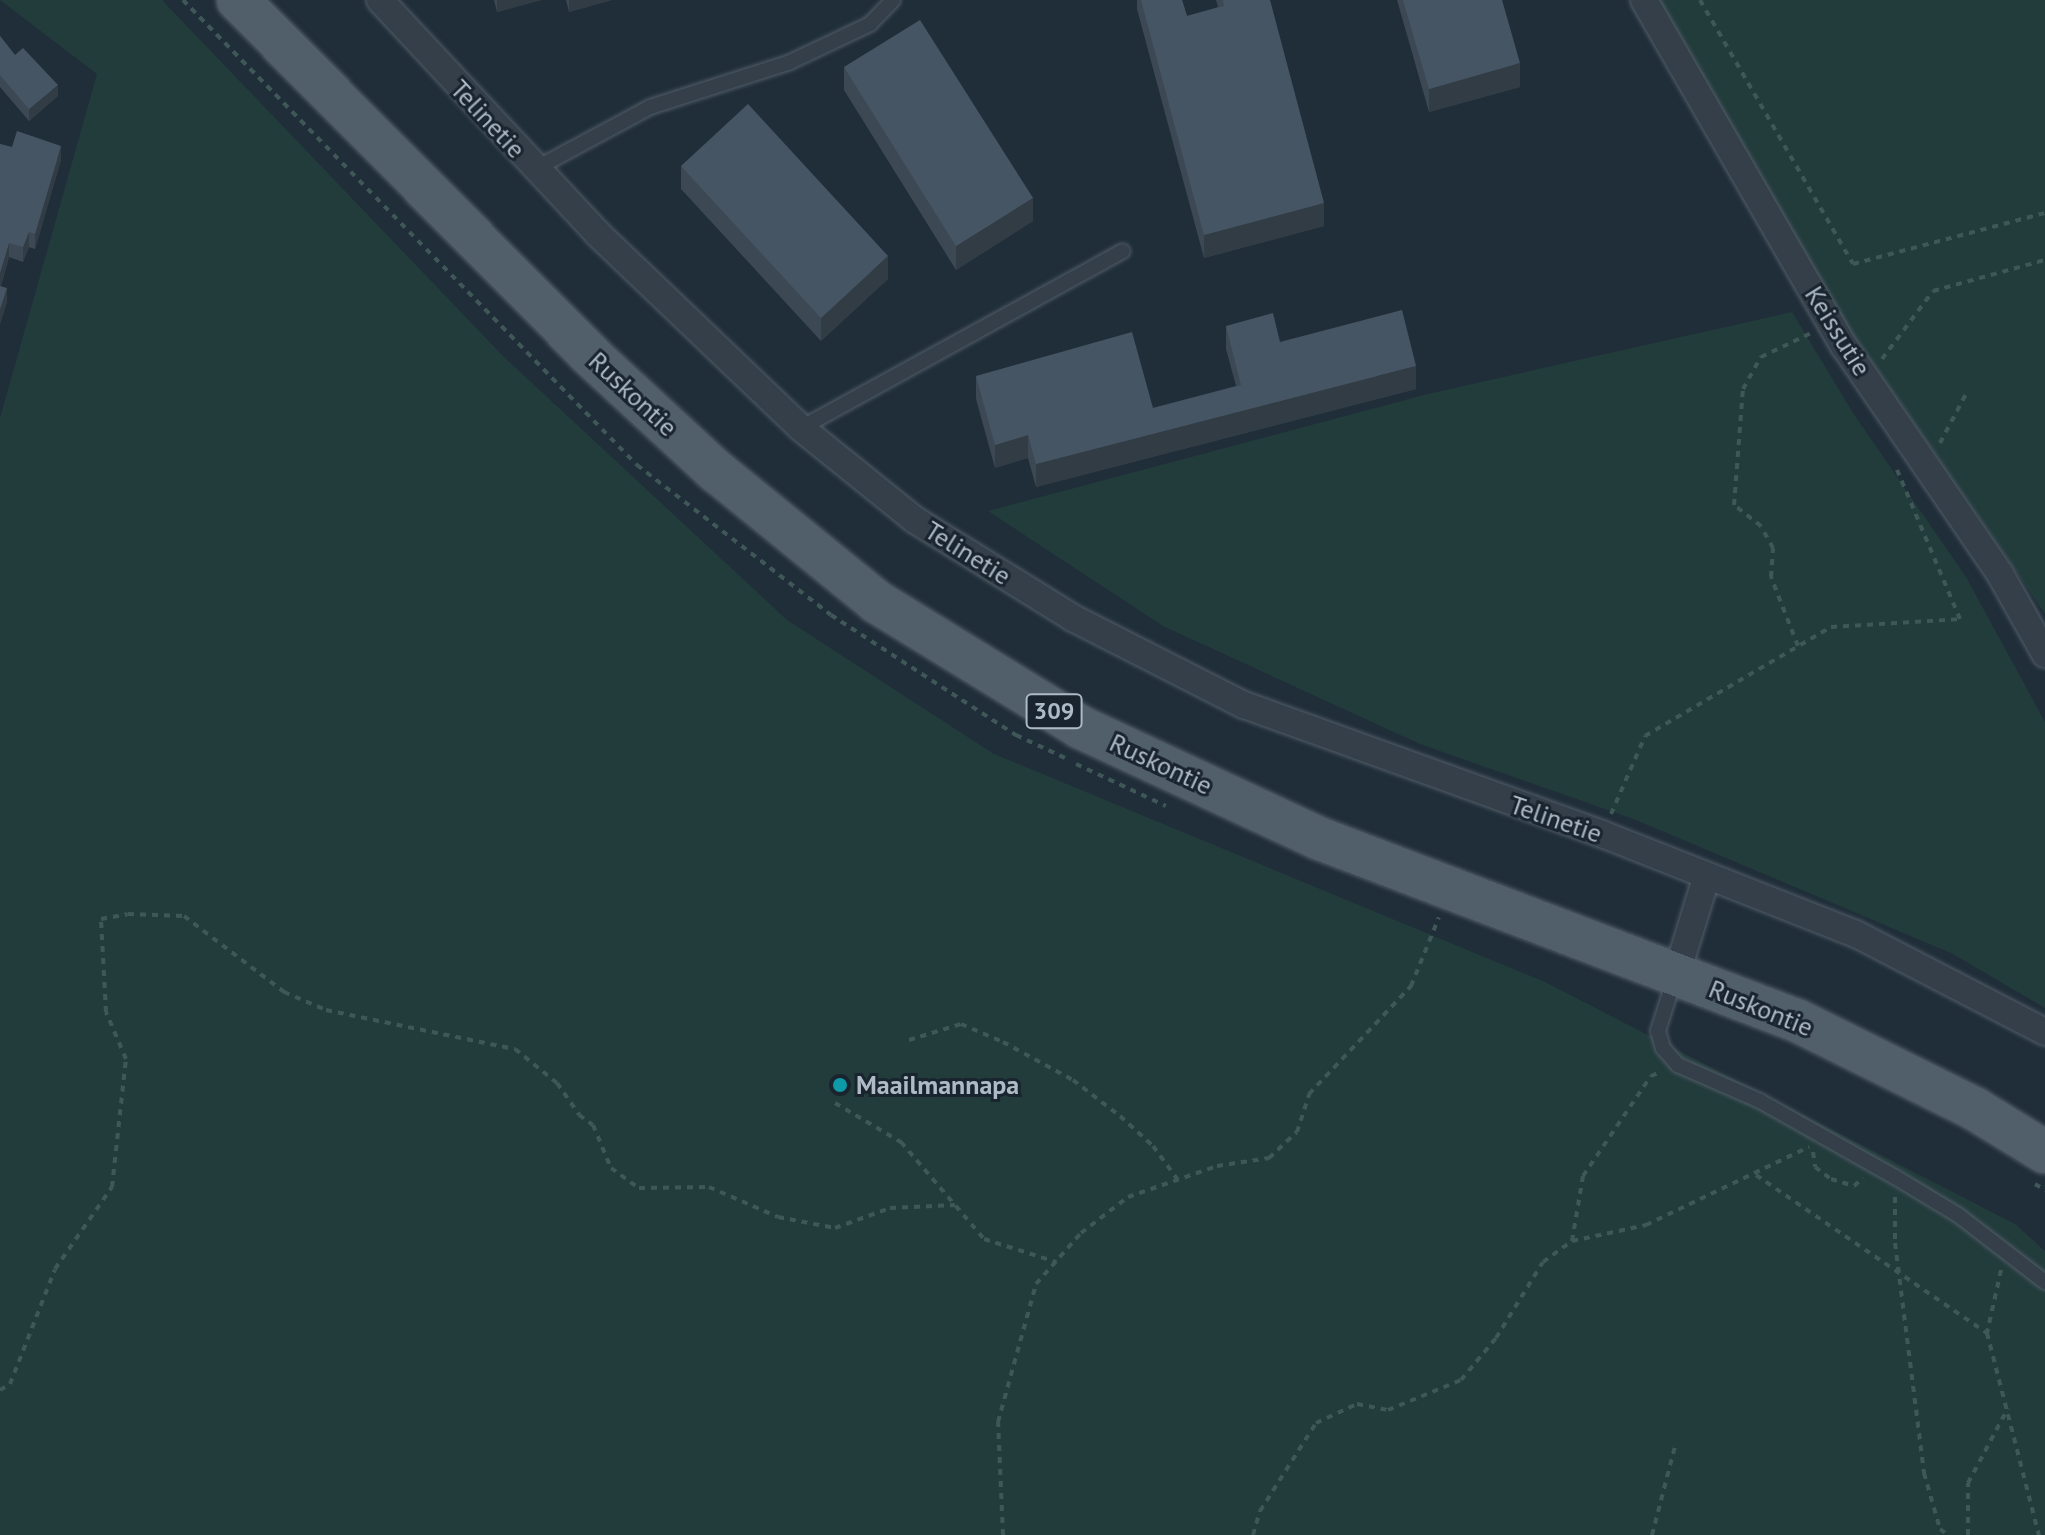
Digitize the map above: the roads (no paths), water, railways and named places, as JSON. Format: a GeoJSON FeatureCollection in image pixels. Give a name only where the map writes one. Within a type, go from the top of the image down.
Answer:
{"type":"FeatureCollection","features":[{"type":"Feature","properties":{"kind":"main road","name":"Ruskontie"},"geometry":{"type":"LineString","coordinates":[[238,0],[589,354],[751,501],[877,602],[1080,727],[1304,832],[1677,973],[1871,1055],[2039,1168]]}},
{"type":"Feature","properties":{"kind":"street","name":"Telinetie"},"geometry":{"type":"LineString","coordinates":[[380,0],[535,169],[801,428],[915,520],[1073,618],[1244,705],[1602,834],[1706,878],[1856,934],[2045,1032]]}},
{"type":"Feature","properties":{"kind":"street","name":"Keissutie"},"geometry":{"type":"LineString","coordinates":[[1644,0],[1832,323],[2000,574],[2045,654]]}},
{"type":"Feature","properties":{"kind":"street"},"geometry":{"type":"LineString","coordinates":[[1677,973],[1706,878]]}},
{"type":"Feature","properties":{"kind":"lane"},"geometry":{"type":"LineString","coordinates":[[535,169],[650,107],[788,63],[870,24],[893,0]]}},
{"type":"Feature","properties":{"kind":"lane"},"geometry":{"type":"LineString","coordinates":[[801,428],[1123,251]]}},
{"type":"Feature","properties":{"kind":"lane"},"geometry":{"type":"LineString","coordinates":[[1677,973],[1658,1031],[1663,1048],[1678,1065],[1760,1101],[1895,1177],[1958,1215],[2045,1282]]}},
{"type":"Feature","properties":{"kind":"place","name":"Maailmannapa"},"geometry":{"type":"Point","coordinates":[840,1085]}}]}
